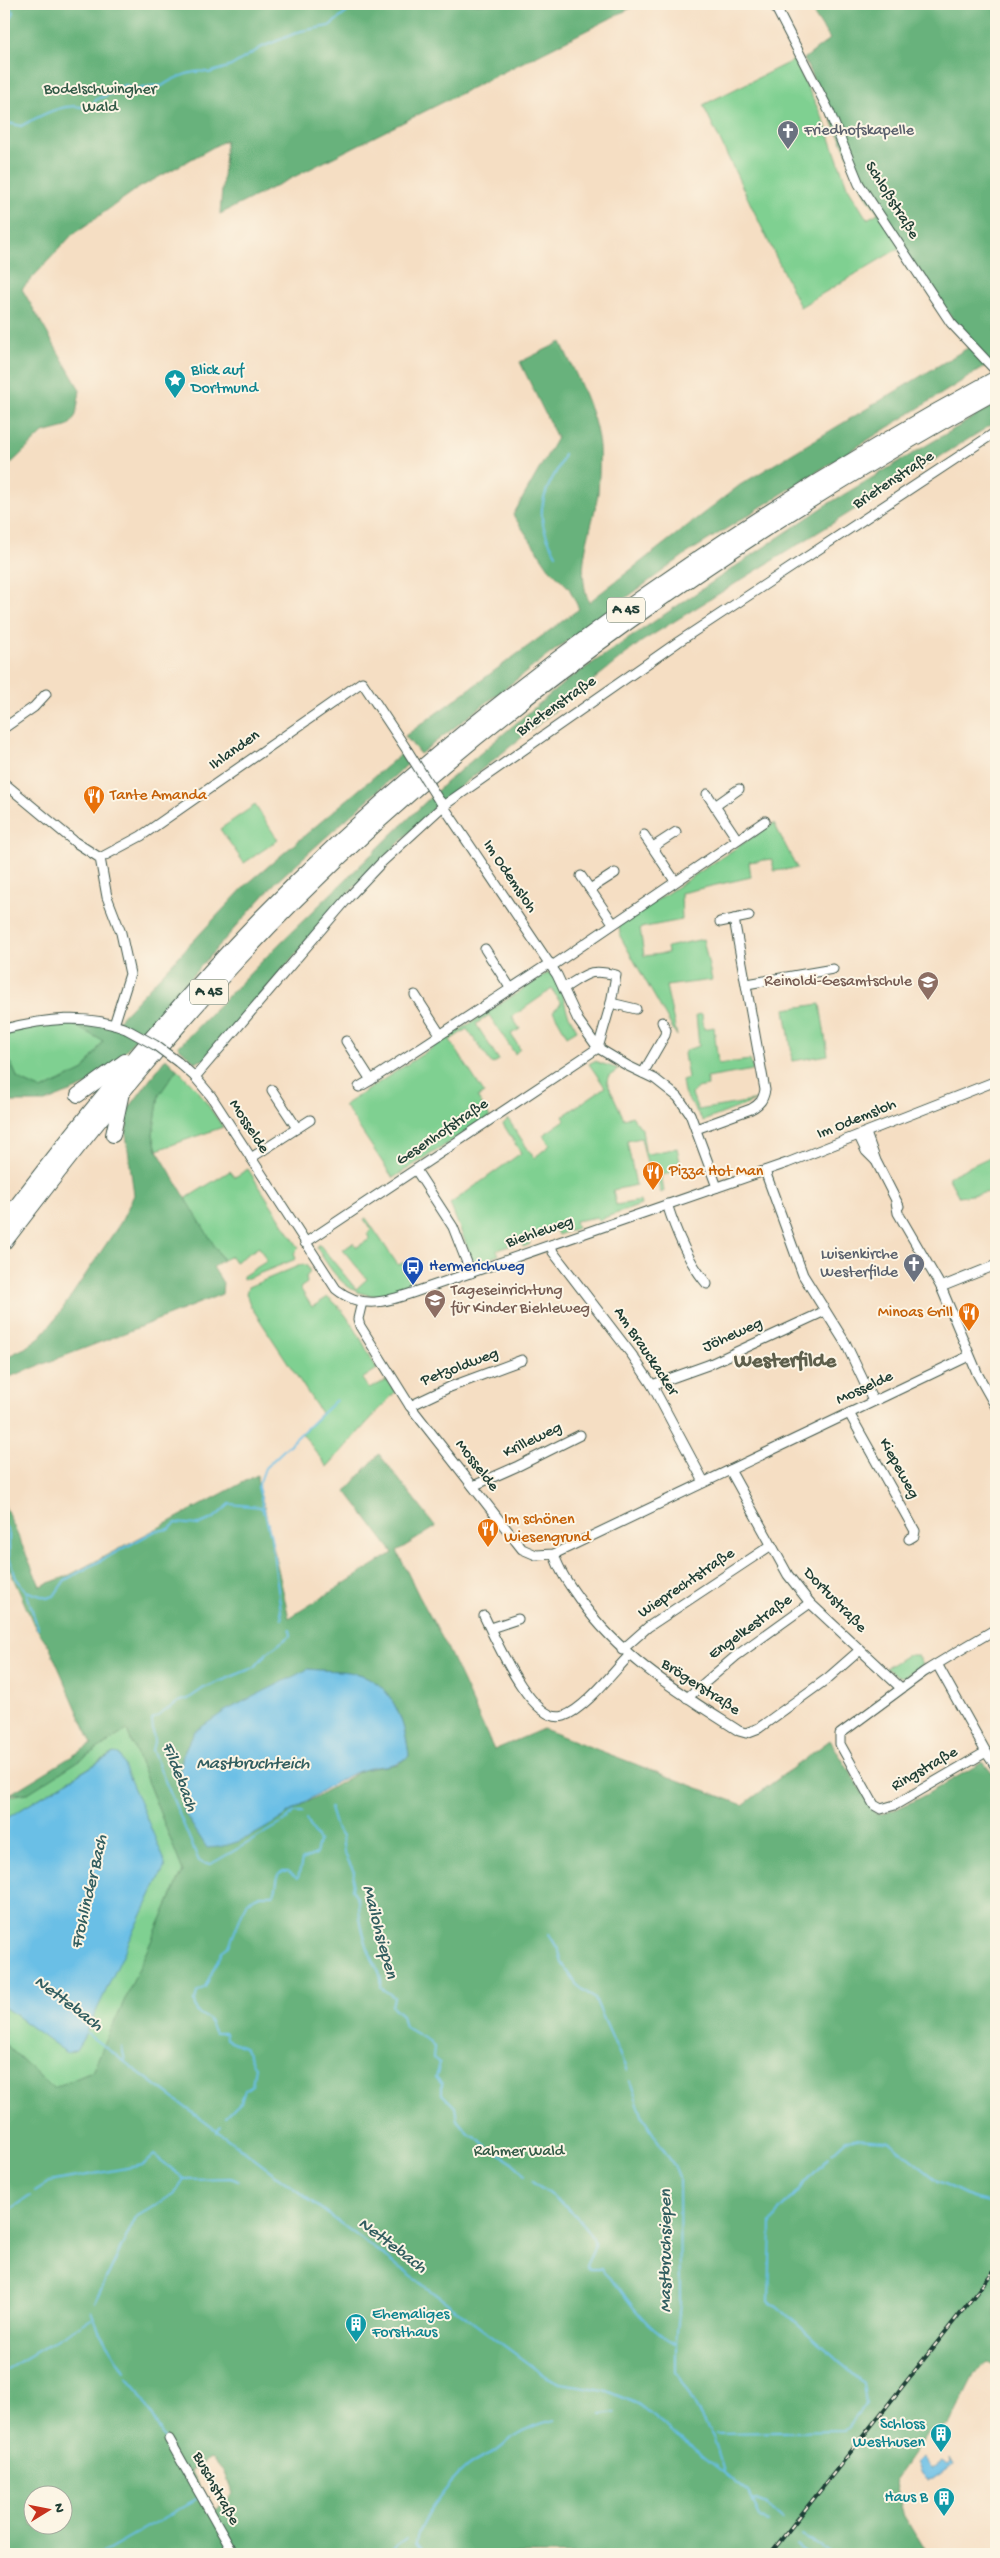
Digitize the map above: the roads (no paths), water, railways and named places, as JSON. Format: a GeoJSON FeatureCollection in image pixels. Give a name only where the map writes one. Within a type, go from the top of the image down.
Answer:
{"type":"FeatureCollection","features":[{"type":"Feature","properties":{"kind":"highway","name":"A 45"},"geometry":{"type":"LineString","coordinates":[[4,1222],[138,1052],[210,971],[289,889],[371,812],[494,708],[619,615],[755,522],[888,439],[996,378]]}},
{"type":"Feature","properties":{"kind":"highway","name":"A 45"},"geometry":{"type":"LineString","coordinates":[[4,1243],[125,1087],[185,1018],[296,900],[395,808],[495,724],[632,621],[760,535],[898,448],[996,392]]}},
{"type":"Feature","properties":{"kind":"highway"},"geometry":{"type":"LineString","coordinates":[[78,1095],[138,1052]]}},
{"type":"Feature","properties":{"kind":"highway"},"geometry":{"type":"LineString","coordinates":[[113,1135],[119,1102],[125,1087]]}},
{"type":"Feature","properties":{"kind":"street","name":"Schloßstraße"},"geometry":{"type":"LineString","coordinates":[[774,4],[829,111],[859,184],[951,323],[996,371]]}},
{"type":"Feature","properties":{"kind":"street","name":"Brietenstraße"},"geometry":{"type":"LineString","coordinates":[[195,1077],[349,897],[440,802],[996,432]]}},
{"type":"Feature","properties":{"kind":"street","name":"Im Odemsloh"},"geometry":{"type":"LineString","coordinates":[[362,682],[440,802],[551,964],[578,1020],[598,1048],[655,1079],[678,1097],[690,1114],[717,1187]]}},
{"type":"Feature","properties":{"kind":"street","name":"Ihlanden"},"geometry":{"type":"LineString","coordinates":[[100,858],[141,836],[362,682]]}},
{"type":"Feature","properties":{"kind":"street"},"geometry":{"type":"LineString","coordinates":[[4,728],[34,707],[46,694]]}},
{"type":"Feature","properties":{"kind":"street"},"geometry":{"type":"LineString","coordinates":[[4,783],[74,842],[100,858],[107,897],[121,933],[129,968],[129,980],[114,1025]]}},
{"type":"Feature","properties":{"kind":"street"},"geometry":{"type":"LineString","coordinates":[[715,806],[739,789]]}},
{"type":"Feature","properties":{"kind":"street"},"geometry":{"type":"LineString","coordinates":[[707,794],[737,839]]}},
{"type":"Feature","properties":{"kind":"street"},"geometry":{"type":"LineString","coordinates":[[359,1087],[551,964],[765,821]]}},
{"type":"Feature","properties":{"kind":"street"},"geometry":{"type":"LineString","coordinates":[[653,847],[676,832]]}},
{"type":"Feature","properties":{"kind":"street"},"geometry":{"type":"LineString","coordinates":[[644,834],[675,881]]}},
{"type":"Feature","properties":{"kind":"street"},"geometry":{"type":"LineString","coordinates":[[590,890],[615,873]]}},
{"type":"Feature","properties":{"kind":"street"},"geometry":{"type":"LineString","coordinates":[[581,876],[613,923]]}},
{"type":"Feature","properties":{"kind":"street"},"geometry":{"type":"LineString","coordinates":[[720,922],[749,916]]}},
{"type":"Feature","properties":{"kind":"street"},"geometry":{"type":"LineString","coordinates":[[696,1129],[751,1109],[764,1098],[765,1090],[734,919]]}},
{"type":"Feature","properties":{"kind":"street"},"geometry":{"type":"LineString","coordinates":[[485,949],[511,989]]}},
{"type":"Feature","properties":{"kind":"street"},"geometry":{"type":"LineString","coordinates":[[747,984],[833,969]]}},
{"type":"Feature","properties":{"kind":"street"},"geometry":{"type":"LineString","coordinates":[[564,988],[591,972],[598,970],[616,975],[611,1003],[598,1048]]}},
{"type":"Feature","properties":{"kind":"street"},"geometry":{"type":"LineString","coordinates":[[415,995],[440,1034]]}},
{"type":"Feature","properties":{"kind":"street"},"geometry":{"type":"LineString","coordinates":[[611,1003],[636,1009]]}},
{"type":"Feature","properties":{"kind":"street","name":"Mosselde"},"geometry":{"type":"LineString","coordinates":[[4,1028],[39,1021],[62,1019],[104,1022],[126,1029],[155,1045],[195,1077],[211,1096],[336,1289],[352,1299],[362,1302],[358,1319],[360,1326],[410,1406],[522,1549],[536,1555],[554,1554],[969,1356]]}},
{"type":"Feature","properties":{"kind":"street"},"geometry":{"type":"LineString","coordinates":[[643,1073],[665,1035],[666,1030],[662,1022]]}},
{"type":"Feature","properties":{"kind":"street"},"geometry":{"type":"LineString","coordinates":[[346,1041],[371,1080]]}},
{"type":"Feature","properties":{"kind":"street","name":"Gesenhofstraße"},"geometry":{"type":"LineString","coordinates":[[305,1243],[598,1048]]}},
{"type":"Feature","properties":{"kind":"street","name":"Im Odemsloh"},"geometry":{"type":"LineString","coordinates":[[727,1184],[862,1135],[996,1080]]}},
{"type":"Feature","properties":{"kind":"street"},"geometry":{"type":"LineString","coordinates":[[272,1090],[297,1128]]}},
{"type":"Feature","properties":{"kind":"street"},"geometry":{"type":"LineString","coordinates":[[251,1158],[310,1120]]}},
{"type":"Feature","properties":{"kind":"street"},"geometry":{"type":"LineString","coordinates":[[862,1135],[896,1202],[903,1211],[905,1222],[941,1287],[969,1356],[996,1407]]}},
{"type":"Feature","properties":{"kind":"street"},"geometry":{"type":"LineString","coordinates":[[416,1170],[453,1227],[471,1273]]}},
{"type":"Feature","properties":{"kind":"street"},"geometry":{"type":"LineString","coordinates":[[765,1170],[800,1268],[846,1344],[873,1401]]}},
{"type":"Feature","properties":{"kind":"street","name":"Biehleweg"},"geometry":{"type":"LineString","coordinates":[[362,1302],[382,1303],[727,1184]]}},
{"type":"Feature","properties":{"kind":"street"},"geometry":{"type":"LineString","coordinates":[[667,1204],[678,1236],[707,1284]]}},
{"type":"Feature","properties":{"kind":"street","name":"Am Brauckacker"},"geometry":{"type":"LineString","coordinates":[[551,1245],[553,1252],[632,1355],[652,1385],[704,1482]]}},
{"type":"Feature","properties":{"kind":"street"},"geometry":{"type":"LineString","coordinates":[[941,1287],[996,1265]]}},
{"type":"Feature","properties":{"kind":"street","name":"Jöheweg"},"geometry":{"type":"LineString","coordinates":[[652,1385],[708,1365],[825,1311]]}},
{"type":"Feature","properties":{"kind":"street","name":"Petzoldweg"},"geometry":{"type":"LineString","coordinates":[[410,1406],[450,1387],[522,1360]]}},
{"type":"Feature","properties":{"kind":"street","name":"Kiepeweg"},"geometry":{"type":"LineString","coordinates":[[849,1413],[915,1531],[914,1536],[909,1539]]}},
{"type":"Feature","properties":{"kind":"street","name":"Krilleweg"},"geometry":{"type":"LineString","coordinates":[[472,1486],[518,1466],[580,1435]]}},
{"type":"Feature","properties":{"kind":"street","name":"Dortustraße"},"geometry":{"type":"LineString","coordinates":[[730,1470],[770,1546],[788,1575],[810,1603],[901,1688]]}},
{"type":"Feature","properties":{"kind":"street","name":"Wieprechtstraße"},"geometry":{"type":"LineString","coordinates":[[484,1616],[528,1697],[551,1716],[562,1716],[582,1703],[648,1627],[770,1546]]}},
{"type":"Feature","properties":{"kind":"street","name":"Brögerstraße"},"geometry":{"type":"LineString","coordinates":[[554,1554],[557,1563],[580,1600],[626,1653],[688,1698],[739,1731],[752,1732],[828,1678],[860,1650]]}},
{"type":"Feature","properties":{"kind":"street","name":"Engelkestraße"},"geometry":{"type":"LineString","coordinates":[[688,1698],[736,1656],[810,1603]]}},
{"type":"Feature","properties":{"kind":"street"},"geometry":{"type":"LineString","coordinates":[[490,1628],[518,1619]]}},
{"type":"Feature","properties":{"kind":"street"},"geometry":{"type":"LineString","coordinates":[[901,1688],[996,1629]]}},
{"type":"Feature","properties":{"kind":"street"},"geometry":{"type":"LineString","coordinates":[[937,1664],[996,1767]]}},
{"type":"Feature","properties":{"kind":"street","name":"Ringstraße"},"geometry":{"type":"LineString","coordinates":[[901,1688],[840,1734],[839,1738],[840,1744],[878,1807],[889,1808],[986,1752]]}},
{"type":"Feature","properties":{"kind":"street","name":"Buschstraße"},"geometry":{"type":"LineString","coordinates":[[169,2439],[234,2554]]}},
{"type":"Feature","properties":{"kind":"water","name":"Mastbruchteich"},"geometry":{"type":"Polygon","coordinates":[[[308,1669],[355,1673],[368,1677],[378,1685],[387,1694],[400,1717],[409,1756],[391,1765],[368,1768],[343,1778],[266,1828],[247,1838],[227,1845],[207,1848],[185,1814],[178,1781],[183,1755],[194,1732],[225,1711],[308,1669]]]}},
{"type":"Feature","properties":{"kind":"water"},"geometry":{"type":"Polygon","coordinates":[[[114,1753],[119,1754],[164,1859],[165,1866],[84,2037],[76,2050],[67,2053],[4,2007],[4,1820],[114,1753]]]}},
{"type":"Feature","properties":{"kind":"water"},"geometry":{"type":"Polygon","coordinates":[[[922,2457],[931,2469],[942,2461],[947,2465],[951,2462],[950,2457],[954,2464],[933,2479],[928,2480],[920,2472],[916,2462],[922,2457]]]}},
{"type":"Feature","properties":{"kind":"waterway"},"geometry":{"type":"LineString","coordinates":[[4,4],[14,12],[5,31],[4,42]]}},
{"type":"Feature","properties":{"kind":"waterway"},"geometry":{"type":"LineString","coordinates":[[4,122],[21,126],[53,110],[71,106],[88,109],[97,99],[113,93],[116,88],[126,85],[134,90],[151,86],[162,86],[191,73],[209,73],[231,66],[262,47],[301,31],[329,26],[358,4]]}},
{"type":"Feature","properties":{"kind":"waterway"},"geometry":{"type":"LineString","coordinates":[[556,554],[544,528],[542,511],[546,493],[564,454]]}},
{"type":"Feature","properties":{"kind":"waterway","name":"Fildebach"},"geometry":{"type":"LineString","coordinates":[[282,1619],[271,1537],[258,1487],[265,1468],[336,1400]]}},
{"type":"Feature","properties":{"kind":"waterway"},"geometry":{"type":"LineString","coordinates":[[26,1591],[47,1598],[54,1596],[65,1580],[155,1531],[169,1529],[176,1523],[198,1525],[214,1518],[230,1504],[261,1507],[263,1513]]}},
{"type":"Feature","properties":{"kind":"waterway","name":"Frohlinder Bach"},"geometry":{"type":"LineString","coordinates":[[4,1523],[9,1535],[9,1557],[16,1578],[26,1591],[38,1629]]}},
{"type":"Feature","properties":{"kind":"waterway","name":"Fildebach"},"geometry":{"type":"LineString","coordinates":[[290,1629],[291,1635],[267,1653],[255,1667],[204,1688],[188,1699],[178,1702],[152,1720],[154,1742],[152,1750],[199,1861],[204,1864],[211,1864],[284,1822],[294,1812],[303,1812]]}},
{"type":"Feature","properties":{"kind":"waterway","name":"Mailohsiepen"},"geometry":{"type":"LineString","coordinates":[[330,1808],[336,1828],[342,1837],[344,1852],[354,1872],[352,1890],[358,1899],[363,1933],[380,1975],[381,1988],[394,1997],[392,2006],[402,2015],[405,2027],[429,2041],[434,2047],[433,2058],[440,2063],[436,2077],[442,2084],[442,2094],[455,2107],[457,2120],[469,2134],[475,2136],[491,2150],[514,2164],[525,2176]]}},
{"type":"Feature","properties":{"kind":"waterway","name":"Fildebach"},"geometry":{"type":"LineString","coordinates":[[226,2117],[241,2102],[245,2090],[252,2085],[255,2067],[244,2047],[226,2039],[225,2033],[215,2033],[208,2019],[197,2012],[195,2001],[197,1992],[205,1987],[222,1951],[229,1946],[247,1901],[260,1895],[273,1895],[278,1875],[283,1871],[288,1871],[298,1878],[302,1860],[316,1854],[319,1841],[306,1819]]}},
{"type":"Feature","properties":{"kind":"waterway","name":"Mastbruchsiepen"},"geometry":{"type":"LineString","coordinates":[[549,1934],[559,1951],[562,1963],[577,1985],[595,1999],[627,2071]]}},
{"type":"Feature","properties":{"kind":"waterway","name":"Nettebach"},"geometry":{"type":"LineString","coordinates":[[86,2033],[542,2374],[560,2383],[604,2390],[638,2404],[749,2493],[760,2516],[768,2522]]}},
{"type":"Feature","properties":{"kind":"waterway"},"geometry":{"type":"LineString","coordinates":[[122,2047],[125,2061]]}},
{"type":"Feature","properties":{"kind":"waterway","name":"Mastbruchsiepen"},"geometry":{"type":"LineString","coordinates":[[630,2081],[643,2118],[675,2167],[679,2177],[680,2302],[676,2343]]}},
{"type":"Feature","properties":{"kind":"waterway","name":"Nettebach"},"geometry":{"type":"LineString","coordinates":[[217,2132],[221,2126]]}},
{"type":"Feature","properties":{"kind":"waterway"},"geometry":{"type":"LineString","coordinates":[[832,2153],[846,2140],[888,2141],[938,2181],[975,2199],[996,2204]]}},
{"type":"Feature","properties":{"kind":"waterway"},"geometry":{"type":"LineString","coordinates":[[35,2191],[49,2182],[143,2165],[154,2155],[185,2179],[231,2178],[238,2181]]}},
{"type":"Feature","properties":{"kind":"waterway"},"geometry":{"type":"LineString","coordinates":[[716,2433],[845,2431],[866,2404],[863,2383],[777,2306],[769,2302],[771,2223],[779,2211],[828,2158]]}},
{"type":"Feature","properties":{"kind":"waterway"},"geometry":{"type":"LineString","coordinates":[[95,2302],[136,2217],[174,2194],[184,2179]]}},
{"type":"Feature","properties":{"kind":"waterway","name":"Mailohsiepen"},"geometry":{"type":"LineString","coordinates":[[532,2182],[570,2211],[588,2230],[593,2239],[594,2247],[586,2266],[589,2269],[601,2269],[618,2286],[631,2305],[645,2320],[660,2334],[676,2344],[676,2372],[713,2437],[724,2472]]}},
{"type":"Feature","properties":{"kind":"waterway"},"geometry":{"type":"LineString","coordinates":[[4,2214],[30,2196]]}},
{"type":"Feature","properties":{"kind":"waterway"},"geometry":{"type":"LineString","coordinates":[[91,2311],[99,2331],[124,2371]]}},
{"type":"Feature","properties":{"kind":"waterway"},"geometry":{"type":"LineString","coordinates":[[4,2371],[93,2318]]}},
{"type":"Feature","properties":{"kind":"waterway"},"geometry":{"type":"LineString","coordinates":[[126,2377],[135,2387],[165,2439]]}},
{"type":"Feature","properties":{"kind":"waterway"},"geometry":{"type":"LineString","coordinates":[[601,2414],[615,2412]]}},
{"type":"Feature","properties":{"kind":"waterway"},"geometry":{"type":"LineString","coordinates":[[429,2554],[416,2544],[417,2536],[435,2504],[459,2475],[472,2463],[498,2450],[518,2434],[555,2420]]}},
{"type":"Feature","properties":{"kind":"waterway"},"geometry":{"type":"LineString","coordinates":[[100,2554],[198,2498]]}},
{"type":"Feature","properties":{"kind":"waterway"},"geometry":{"type":"LineString","coordinates":[[754,2500],[766,2505],[783,2520]]}},
{"type":"Feature","properties":{"kind":"waterway"},"geometry":{"type":"LineString","coordinates":[[802,2535],[832,2554]]}},
{"type":"Feature","properties":{"kind":"waterway"},"geometry":{"type":"LineString","coordinates":[[386,2554],[407,2539]]}},
{"type":"Feature","properties":{"kind":"waterway","name":"Nettebach"},"geometry":{"type":"LineString","coordinates":[[797,2545],[809,2554]]}},
{"type":"Feature","properties":{"kind":"railway"},"geometry":{"type":"LineString","coordinates":[[770,2554],[996,2268]]}},
{"type":"Feature","properties":{"kind":"place","name":"Friedhofskapelle"},"geometry":{"type":"Point","coordinates":[788,150]}},
{"type":"Feature","properties":{"kind":"place","name":"Blick auf Dortmund"},"geometry":{"type":"Point","coordinates":[175,399]}},
{"type":"Feature","properties":{"kind":"place","name":"Tante Amanda"},"geometry":{"type":"Point","coordinates":[94,815]}},
{"type":"Feature","properties":{"kind":"place","name":"Reinoldi-Gesamtschule"},"geometry":{"type":"Point","coordinates":[928,1001]}},
{"type":"Feature","properties":{"kind":"place","name":"Pizza Hot Man"},"geometry":{"type":"Point","coordinates":[653,1191]}},
{"type":"Feature","properties":{"kind":"place","name":"Luisenkirche Westerfilde"},"geometry":{"type":"Point","coordinates":[914,1283]}},
{"type":"Feature","properties":{"kind":"place","name":"Hermerichweg"},"geometry":{"type":"Point","coordinates":[413,1286]}},
{"type":"Feature","properties":{"kind":"place","name":"Tageseinrichtung für Kinder Biehleweg"},"geometry":{"type":"Point","coordinates":[435,1319]}},
{"type":"Feature","properties":{"kind":"place","name":"Minoas Grill"},"geometry":{"type":"Point","coordinates":[969,1332]}},
{"type":"Feature","properties":{"kind":"place","name":"Im schönen Wiesengrund"},"geometry":{"type":"Point","coordinates":[488,1548]}},
{"type":"Feature","properties":{"kind":"place","name":"Ehemaliges Forsthaus"},"geometry":{"type":"Point","coordinates":[356,2343]}},
{"type":"Feature","properties":{"kind":"place","name":"Schloss Westhusen"},"geometry":{"type":"Point","coordinates":[941,2453]}},
{"type":"Feature","properties":{"kind":"place","name":"Haus B"},"geometry":{"type":"Point","coordinates":[944,2517]}},
{"type":"Feature","properties":{"kind":"district","name":"Westerfilde"},"geometry":{"type":"Point","coordinates":[785,1362]}},
{"type":"Feature","properties":{"kind":"park label","name":"Bodelschwingher Wald"},"geometry":{"type":"Point","coordinates":[100,99]}},
{"type":"Feature","properties":{"kind":"park label","name":"Rahmer Wald"},"geometry":{"type":"Point","coordinates":[519,2152]}}]}
